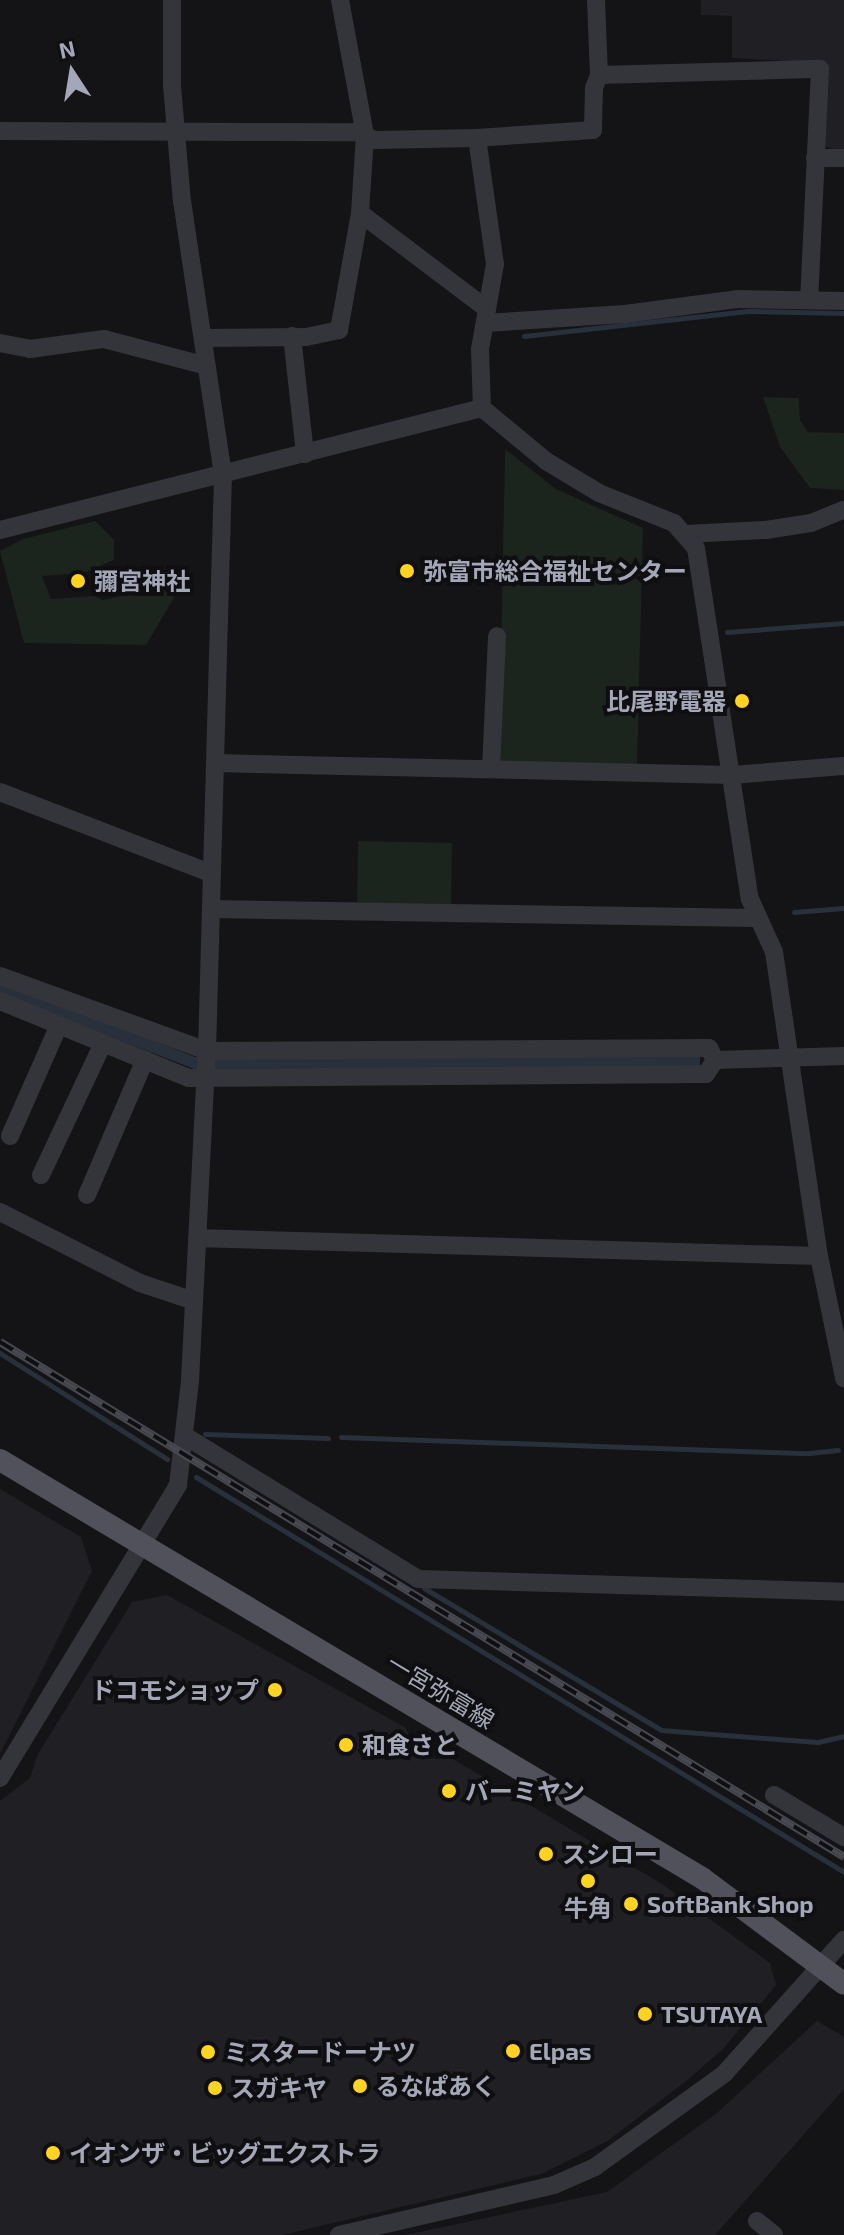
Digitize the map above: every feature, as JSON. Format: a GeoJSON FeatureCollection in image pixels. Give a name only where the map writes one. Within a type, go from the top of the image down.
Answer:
{"type":"FeatureCollection","features":[{"type":"Feature","properties":{"kind":"main road","name":"一宮弥富線"},"geometry":{"type":"LineString","coordinates":[[0,1460],[702,1878],[844,1984]]}},
{"type":"Feature","properties":{"kind":"street"},"geometry":{"type":"LineString","coordinates":[[0,1778],[178,1485],[185,1436],[207,1064],[223,475],[176,131],[172,0]]}},
{"type":"Feature","properties":{"kind":"street"},"geometry":{"type":"LineString","coordinates":[[203,338],[335,335],[339,330],[360,213],[365,135],[340,0]]}},
{"type":"Feature","properties":{"kind":"street"},"geometry":{"type":"LineString","coordinates":[[0,131],[365,135],[375,140],[477,138],[593,130],[599,75],[596,0]]}},
{"type":"Feature","properties":{"kind":"street"},"geometry":{"type":"LineString","coordinates":[[599,75],[820,69],[809,299]]}},
{"type":"Feature","properties":{"kind":"street"},"geometry":{"type":"LineString","coordinates":[[477,138],[495,264],[480,349],[482,408],[546,461],[599,493],[674,523],[686,534],[701,566],[756,918],[774,952],[787,1058],[819,1256],[837,1305],[844,1378]]}},
{"type":"Feature","properties":{"kind":"street"},"geometry":{"type":"LineString","coordinates":[[815,158],[844,158]]}},
{"type":"Feature","properties":{"kind":"street"},"geometry":{"type":"LineString","coordinates":[[360,213],[486,316],[625,314],[737,299],[844,301]]}},
{"type":"Feature","properties":{"kind":"street"},"geometry":{"type":"LineString","coordinates":[[292,336],[305,454]]}},
{"type":"Feature","properties":{"kind":"street"},"geometry":{"type":"LineString","coordinates":[[0,343],[30,349],[104,339],[207,366]]}},
{"type":"Feature","properties":{"kind":"street"},"geometry":{"type":"LineString","coordinates":[[0,530],[482,408]]}},
{"type":"Feature","properties":{"kind":"street"},"geometry":{"type":"LineString","coordinates":[[686,534],[766,530],[811,523],[844,510]]}},
{"type":"Feature","properties":{"kind":"street"},"geometry":{"type":"LineString","coordinates":[[491,769],[497,636]]}},
{"type":"Feature","properties":{"kind":"street"},"geometry":{"type":"LineString","coordinates":[[216,763],[732,775],[844,766]]}},
{"type":"Feature","properties":{"kind":"street"},"geometry":{"type":"LineString","coordinates":[[0,792],[212,874]]}},
{"type":"Feature","properties":{"kind":"street"},"geometry":{"type":"LineString","coordinates":[[211,909],[756,918]]}},
{"type":"Feature","properties":{"kind":"street"},"geometry":{"type":"LineString","coordinates":[[0,976],[207,1064],[706,1074],[715,1060]]}},
{"type":"Feature","properties":{"kind":"street"},"geometry":{"type":"LineString","coordinates":[[0,1001],[189,1078],[207,1064],[709,1048],[715,1060]]}},
{"type":"Feature","properties":{"kind":"street"},"geometry":{"type":"LineString","coordinates":[[10,1136],[59,1025]]}},
{"type":"Feature","properties":{"kind":"street"},"geometry":{"type":"LineString","coordinates":[[41,1175],[103,1043]]}},
{"type":"Feature","properties":{"kind":"street"},"geometry":{"type":"LineString","coordinates":[[715,1060],[844,1056]]}},
{"type":"Feature","properties":{"kind":"street"},"geometry":{"type":"LineString","coordinates":[[87,1195],[145,1060]]}},
{"type":"Feature","properties":{"kind":"street"},"geometry":{"type":"LineString","coordinates":[[0,1212],[140,1283],[194,1301]]}},
{"type":"Feature","properties":{"kind":"street"},"geometry":{"type":"LineString","coordinates":[[197,1238],[819,1256]]}},
{"type":"Feature","properties":{"kind":"street"},"geometry":{"type":"LineString","coordinates":[[185,1436],[418,1579],[844,1592]]}},
{"type":"Feature","properties":{"kind":"street"},"geometry":{"type":"LineString","coordinates":[[774,1795],[844,1837]]}},
{"type":"Feature","properties":{"kind":"street"},"geometry":{"type":"LineString","coordinates":[[339,2235],[554,2185],[595,2167],[724,2074],[844,1940]]}},
{"type":"Feature","properties":{"kind":"street"},"geometry":{"type":"LineString","coordinates":[[757,2221],[774,2235]]}},
{"type":"Feature","properties":{"kind":"shaded area"},"geometry":{"type":"Polygon","coordinates":[[[701,0],[844,0],[844,152],[824,146],[828,63],[732,58],[732,16],[701,15],[701,0]]]}},
{"type":"Feature","properties":{"kind":"shaded area"},"geometry":{"type":"Polygon","coordinates":[[[763,397],[799,398],[800,420],[808,432],[844,433],[844,490],[810,488],[780,447],[763,397]]]}},
{"type":"Feature","properties":{"kind":"shaded area"},"geometry":{"type":"Polygon","coordinates":[[[505,449],[556,489],[643,528],[637,765],[499,762],[505,449]]]}},
{"type":"Feature","properties":{"kind":"shaded area"},"geometry":{"type":"Polygon","coordinates":[[[95,521],[114,540],[114,560],[84,573],[42,576],[51,599],[94,596],[103,600],[165,587],[174,598],[146,645],[24,643],[0,551],[23,539],[95,521]]]}},
{"type":"Feature","properties":{"kind":"shaded area"},"geometry":{"type":"Polygon","coordinates":[[[358,841],[452,843],[451,909],[357,908],[358,841]]]}},
{"type":"Feature","properties":{"kind":"shaded area"},"geometry":{"type":"Polygon","coordinates":[[[0,1489],[81,1537],[92,1571],[0,1754],[0,1489]]]}},
{"type":"Feature","properties":{"kind":"shaded area"},"geometry":{"type":"Polygon","coordinates":[[[167,1595],[406,1728],[413,1748],[435,1759],[451,1758],[662,1884],[770,1963],[776,1985],[723,2049],[685,2082],[609,2140],[541,2174],[282,2235],[0,2235],[0,1801],[30,1778],[38,1754],[132,1602],[167,1595]]]}},
{"type":"Feature","properties":{"kind":"shaded area"},"geometry":{"type":"Polygon","coordinates":[[[817,2021],[844,2037],[844,2089],[715,2235],[405,2235],[607,2192],[717,2113],[817,2021]]]}},
{"type":"Feature","properties":{"kind":"water"},"geometry":{"type":"Polygon","coordinates":[[[0,980],[195,1057],[700,1054],[700,1067],[194,1069],[0,994],[0,980]]]}},
{"type":"Feature","properties":{"kind":"waterway"},"geometry":{"type":"LineString","coordinates":[[524,336],[748,311],[844,313]]}},
{"type":"Feature","properties":{"kind":"waterway"},"geometry":{"type":"LineString","coordinates":[[727,632],[844,623]]}},
{"type":"Feature","properties":{"kind":"waterway"},"geometry":{"type":"LineString","coordinates":[[794,912],[844,908]]}},
{"type":"Feature","properties":{"kind":"waterway"},"geometry":{"type":"LineString","coordinates":[[0,1353],[167,1459]]}},
{"type":"Feature","properties":{"kind":"waterway"},"geometry":{"type":"LineString","coordinates":[[205,1434],[328,1438]]}},
{"type":"Feature","properties":{"kind":"waterway"},"geometry":{"type":"LineString","coordinates":[[341,1437],[809,1453],[838,1450]]}},
{"type":"Feature","properties":{"kind":"waterway"},"geometry":{"type":"LineString","coordinates":[[196,1477],[844,1872]]}},
{"type":"Feature","properties":{"kind":"waterway"},"geometry":{"type":"LineString","coordinates":[[424,1588],[661,1730],[818,1742],[844,1736]]}},
{"type":"Feature","properties":{"kind":"railway"},"geometry":{"type":"LineString","coordinates":[[0,1342],[844,1857]]}},
{"type":"Feature","properties":{"kind":"place","name":"弥富市総合福祉センター"},"geometry":{"type":"Point","coordinates":[407,571]}},
{"type":"Feature","properties":{"kind":"place","name":"彌宮神社"},"geometry":{"type":"Point","coordinates":[78,581]}},
{"type":"Feature","properties":{"kind":"place","name":"比尾野電器"},"geometry":{"type":"Point","coordinates":[742,701]}},
{"type":"Feature","properties":{"kind":"place","name":"ドコモショップ"},"geometry":{"type":"Point","coordinates":[275,1690]}},
{"type":"Feature","properties":{"kind":"place","name":"和食さと"},"geometry":{"type":"Point","coordinates":[346,1745]}},
{"type":"Feature","properties":{"kind":"place","name":"バーミヤン"},"geometry":{"type":"Point","coordinates":[449,1791]}},
{"type":"Feature","properties":{"kind":"place","name":"スシロー"},"geometry":{"type":"Point","coordinates":[546,1854]}},
{"type":"Feature","properties":{"kind":"place","name":"牛角"},"geometry":{"type":"Point","coordinates":[588,1881]}},
{"type":"Feature","properties":{"kind":"place","name":"SoftBank Shop"},"geometry":{"type":"Point","coordinates":[631,1904]}},
{"type":"Feature","properties":{"kind":"place","name":"TSUTAYA"},"geometry":{"type":"Point","coordinates":[645,2014]}},
{"type":"Feature","properties":{"kind":"place","name":"Elpas"},"geometry":{"type":"Point","coordinates":[513,2051]}},
{"type":"Feature","properties":{"kind":"place","name":"ミスタードーナツ"},"geometry":{"type":"Point","coordinates":[208,2052]}},
{"type":"Feature","properties":{"kind":"place","name":"るなぱあく"},"geometry":{"type":"Point","coordinates":[360,2086]}},
{"type":"Feature","properties":{"kind":"place","name":"スガキヤ"},"geometry":{"type":"Point","coordinates":[215,2088]}},
{"type":"Feature","properties":{"kind":"place","name":"イオンザ・ビッグエクストラ"},"geometry":{"type":"Point","coordinates":[53,2153]}}]}
